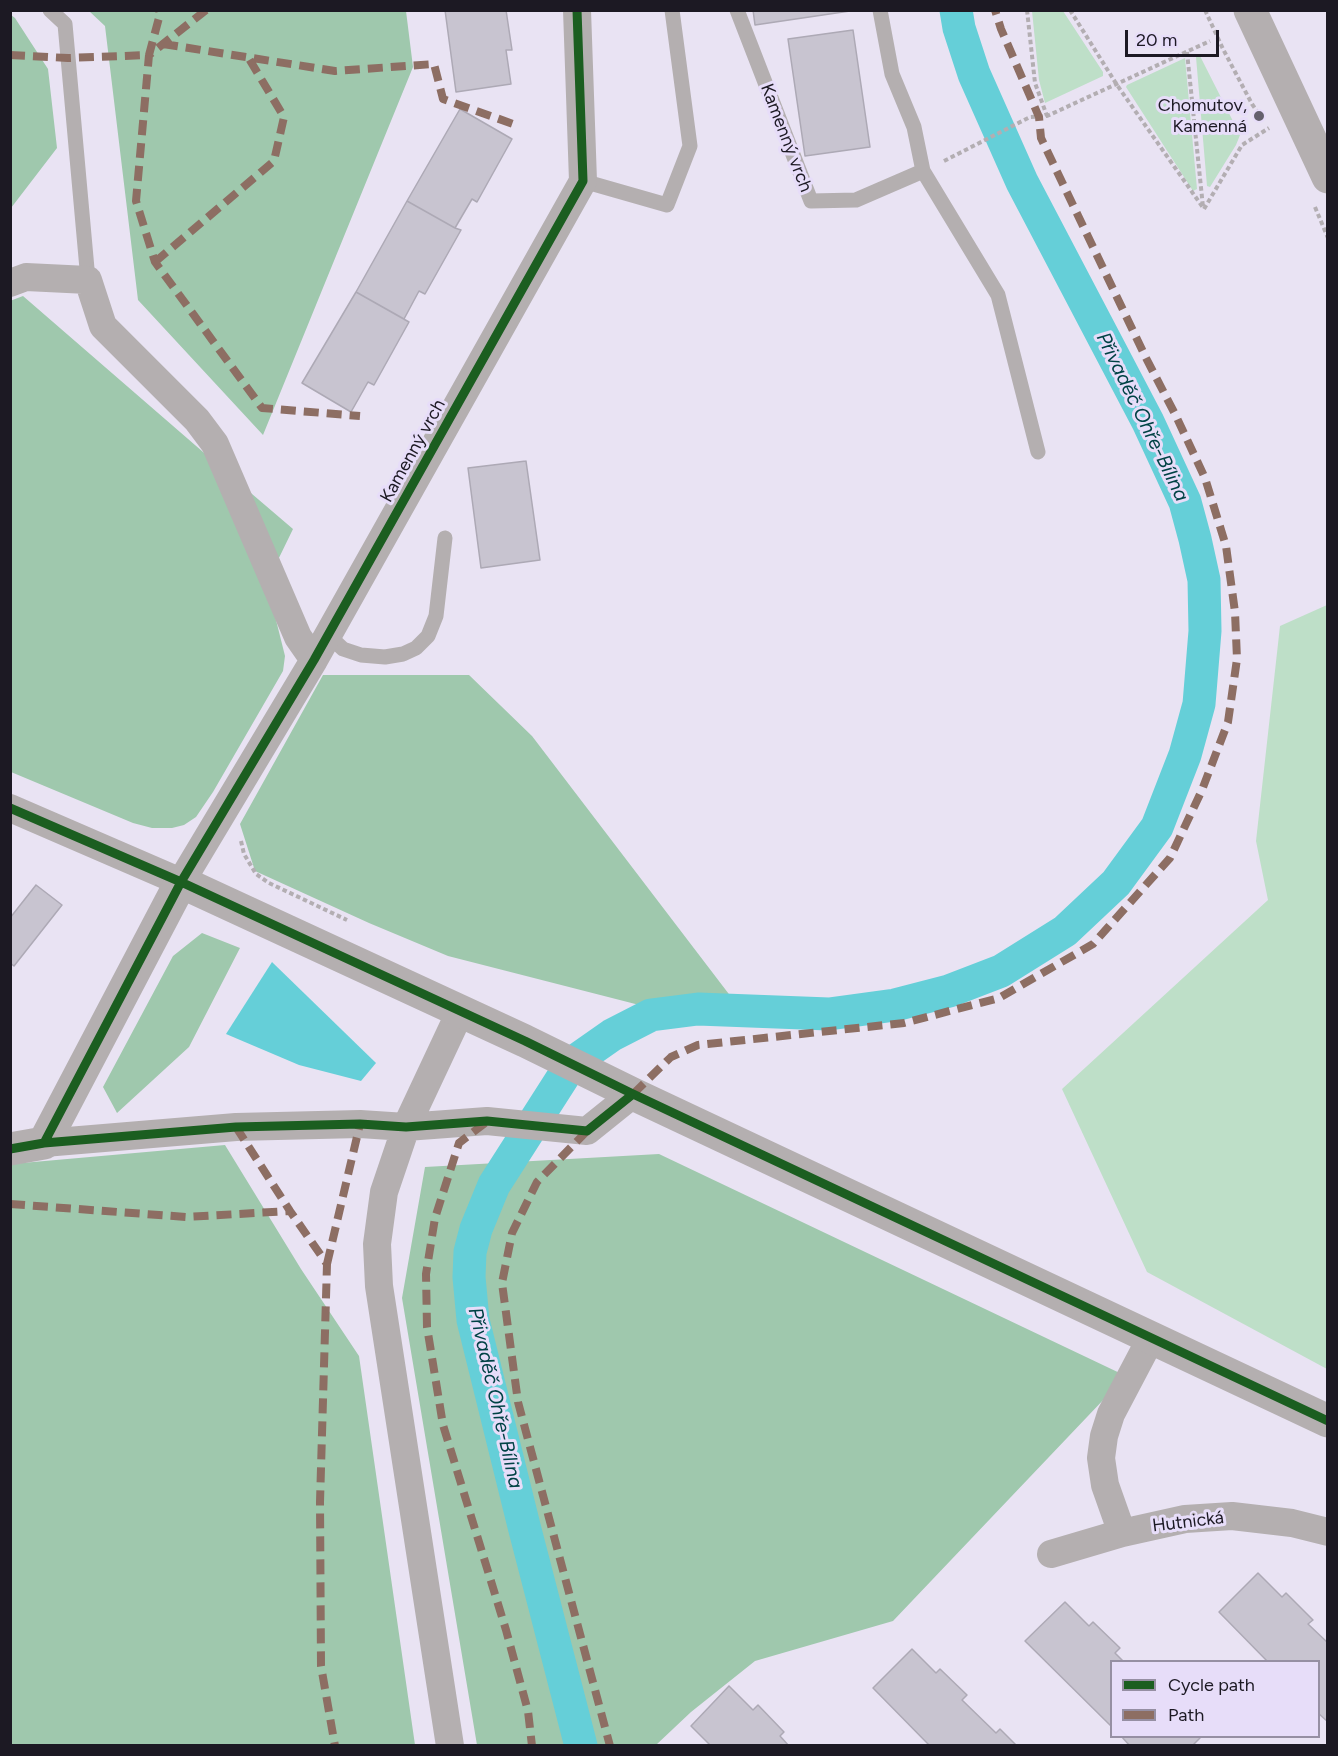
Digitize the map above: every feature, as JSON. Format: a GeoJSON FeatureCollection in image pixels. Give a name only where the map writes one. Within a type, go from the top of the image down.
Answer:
{"type":"FeatureCollection","features":[{"type":"Feature","properties":{"kind":"street"},"geometry":{"type":"LineString","coordinates":[[577,10],[583,181]]}},
{"type":"Feature","properties":{"kind":"street"},"geometry":{"type":"LineString","coordinates":[[1250,10],[1328,177]]}},
{"type":"Feature","properties":{"kind":"street","name":"Kamenný vrch"},"geometry":{"type":"LineString","coordinates":[[181,882],[314,660],[583,181]]}},
{"type":"Feature","properties":{"kind":"street"},"geometry":{"type":"LineString","coordinates":[[10,283],[26,277],[88,280],[104,326],[197,420],[215,444],[298,637],[314,660]]}},
{"type":"Feature","properties":{"kind":"street"},"geometry":{"type":"LineString","coordinates":[[10,808],[181,882],[525,1041],[1328,1421]]}},
{"type":"Feature","properties":{"kind":"street"},"geometry":{"type":"LineString","coordinates":[[44,1143],[181,882]]}},
{"type":"Feature","properties":{"kind":"street"},"geometry":{"type":"LineString","coordinates":[[450,1746],[379,1286],[377,1244],[384,1192],[406,1127],[460,1012]]}},
{"type":"Feature","properties":{"kind":"street"},"geometry":{"type":"LineString","coordinates":[[10,1149],[44,1143],[236,1127],[360,1124],[406,1127],[487,1121],[587,1131],[633,1094]]}},
{"type":"Feature","properties":{"kind":"street"},"geometry":{"type":"LineString","coordinates":[[1122,1533],[1105,1485],[1101,1458],[1104,1436],[1112,1414],[1151,1338]]}},
{"type":"Feature","properties":{"kind":"street","name":"Hutnická"},"geometry":{"type":"LineString","coordinates":[[1051,1554],[1122,1533],[1185,1519],[1232,1516],[1292,1523],[1328,1532]]}},
{"type":"Feature","properties":{"kind":"lane"},"geometry":{"type":"LineString","coordinates":[[50,10],[65,24],[88,280]]}},
{"type":"Feature","properties":{"kind":"lane"},"geometry":{"type":"LineString","coordinates":[[583,181],[667,205],[690,146],[672,10]]}},
{"type":"Feature","properties":{"kind":"lane","name":"Kamenný vrch"},"geometry":{"type":"LineString","coordinates":[[737,10],[811,201],[856,200],[923,171]]}},
{"type":"Feature","properties":{"kind":"lane"},"geometry":{"type":"LineString","coordinates":[[880,10],[892,74],[914,127],[923,171],[998,295],[1038,452]]}},
{"type":"Feature","properties":{"kind":"lane"},"geometry":{"type":"LineString","coordinates":[[328,635],[343,650],[361,655],[385,657],[403,654],[416,648],[428,636],[436,616],[446,538]]}},
{"type":"Feature","properties":{"kind":"path"},"geometry":{"type":"LineString","coordinates":[[1027,10],[1035,83],[1047,116]]}},
{"type":"Feature","properties":{"kind":"path"},"geometry":{"type":"LineString","coordinates":[[1070,10],[1117,85],[1204,209]]}},
{"type":"Feature","properties":{"kind":"path"},"geometry":{"type":"LineString","coordinates":[[923,171],[973,148],[1030,117],[1047,116],[1210,41]]}},
{"type":"Feature","properties":{"kind":"path"},"geometry":{"type":"LineString","coordinates":[[1187,52],[1204,209]]}},
{"type":"Feature","properties":{"kind":"path"},"geometry":{"type":"LineString","coordinates":[[1204,209],[1242,145],[1269,128]]}},
{"type":"Feature","properties":{"kind":"path"},"geometry":{"type":"LineString","coordinates":[[240,837],[244,854],[256,874],[269,883],[352,922]]}},
{"type":"Feature","properties":{"kind":"green space"},"geometry":{"type":"Polygon","coordinates":[[[89,11],[406,11],[413,67],[263,435],[138,300],[105,26],[89,11]]]}},
{"type":"Feature","properties":{"kind":"green space"},"geometry":{"type":"Polygon","coordinates":[[[1032,11],[1063,11],[1103,72],[1103,76],[1045,103],[1039,80],[1032,11]]]}},
{"type":"Feature","properties":{"kind":"green space"},"geometry":{"type":"Polygon","coordinates":[[[11,15],[48,69],[57,148],[11,208],[11,15]]]}},
{"type":"Feature","properties":{"kind":"green space"},"geometry":{"type":"Polygon","coordinates":[[[1200,56],[1240,135],[1210,187],[1207,186],[1196,57],[1200,56]]]}},
{"type":"Feature","properties":{"kind":"green space"},"geometry":{"type":"Polygon","coordinates":[[[1185,58],[1197,189],[1193,191],[1126,87],[1185,58]]]}},
{"type":"Feature","properties":{"kind":"green space"},"geometry":{"type":"Polygon","coordinates":[[[23,296],[210,458],[267,584],[285,656],[283,671],[213,792],[196,817],[184,825],[172,828],[152,828],[133,823],[11,772],[10,301],[23,296]]]}},
{"type":"Feature","properties":{"kind":"green space"},"geometry":{"type":"Polygon","coordinates":[[[238,482],[293,529],[276,564],[238,482]]]}},
{"type":"Feature","properties":{"kind":"green space"},"geometry":{"type":"Polygon","coordinates":[[[1327,605],[1327,1369],[1147,1272],[1062,1089],[1268,900],[1256,841],[1280,626],[1327,605]]]}},
{"type":"Feature","properties":{"kind":"green space"},"geometry":{"type":"Polygon","coordinates":[[[323,675],[469,675],[532,736],[738,1006],[696,1002],[651,1008],[448,956],[255,871],[240,824],[323,675]]]}},
{"type":"Feature","properties":{"kind":"green space"},"geometry":{"type":"Polygon","coordinates":[[[202,933],[240,948],[189,1047],[117,1113],[103,1087],[173,956],[202,933]]]}},
{"type":"Feature","properties":{"kind":"green space"},"geometry":{"type":"Polygon","coordinates":[[[225,1145],[301,1269],[359,1356],[415,1745],[11,1746],[11,1164],[225,1145]]]}},
{"type":"Feature","properties":{"kind":"green space"},"geometry":{"type":"Polygon","coordinates":[[[659,1154],[1126,1376],[893,1621],[755,1661],[691,1712],[656,1745],[477,1745],[402,1298],[425,1167],[659,1154]]]}},
{"type":"Feature","properties":{"kind":"water"},"geometry":{"type":"Polygon","coordinates":[[[272,962],[376,1063],[361,1081],[299,1065],[226,1034],[272,962]]]}},
{"type":"Feature","properties":{"kind":"building"},"geometry":{"type":"Polygon","coordinates":[[[445,10],[506,10],[512,50],[506,50],[511,84],[456,92],[445,10]]]}},
{"type":"Feature","properties":{"kind":"building"},"geometry":{"type":"Polygon","coordinates":[[[753,10],[850,10],[850,11],[755,25],[753,10]]]}},
{"type":"Feature","properties":{"kind":"building"},"geometry":{"type":"Polygon","coordinates":[[[853,30],[870,147],[805,156],[788,39],[853,30]]]}},
{"type":"Feature","properties":{"kind":"building"},"geometry":{"type":"Polygon","coordinates":[[[460,109],[512,139],[477,202],[472,199],[455,228],[407,201],[460,109]]]}},
{"type":"Feature","properties":{"kind":"building"},"geometry":{"type":"Polygon","coordinates":[[[407,201],[461,230],[425,294],[419,291],[404,319],[356,292],[407,201]]]}},
{"type":"Feature","properties":{"kind":"building"},"geometry":{"type":"Polygon","coordinates":[[[356,292],[409,322],[374,385],[368,382],[351,412],[302,383],[356,292]]]}},
{"type":"Feature","properties":{"kind":"building"},"geometry":{"type":"Polygon","coordinates":[[[526,461],[540,560],[481,568],[468,468],[526,461]]]}},
{"type":"Feature","properties":{"kind":"building"},"geometry":{"type":"Polygon","coordinates":[[[36,885],[62,905],[14,966],[10,963],[10,918],[36,885]]]}},
{"type":"Feature","properties":{"kind":"building"},"geometry":{"type":"Polygon","coordinates":[[[1258,1573],[1282,1597],[1286,1593],[1313,1620],[1308,1624],[1328,1643],[1328,1722],[1320,1715],[1320,1660],[1266,1660],[1219,1612],[1258,1573]]]}},
{"type":"Feature","properties":{"kind":"building"},"geometry":{"type":"Polygon","coordinates":[[[1065,1602],[1089,1626],[1093,1622],[1120,1648],[1115,1653],[1122,1660],[1110,1660],[1110,1725],[1025,1641],[1065,1602]]]}},
{"type":"Feature","properties":{"kind":"building"},"geometry":{"type":"Polygon","coordinates":[[[912,1649],[936,1673],[940,1669],[967,1695],[962,1700],[996,1733],[1000,1729],[1017,1746],[930,1746],[873,1688],[912,1649]]]}},
{"type":"Feature","properties":{"kind":"building"},"geometry":{"type":"Polygon","coordinates":[[[729,1686],[753,1710],[758,1705],[784,1732],[780,1736],[789,1746],[711,1746],[691,1726],[729,1686]]]}},
{"type":"Feature","properties":{"kind":"building"},"geometry":{"type":"Polygon","coordinates":[[[1123,1738],[1200,1738],[1192,1746],[1130,1746],[1123,1738]]]}},
{"type":"Feature","properties":{"kind":"waterway","name":"Přivaděč Ohře-Bílina"},"geometry":{"type":"LineString","coordinates":[[581,1746],[473,1320],[469,1277],[470,1252],[476,1229],[494,1185],[572,1063],[612,1035],[651,1015],[698,1009],[829,1014],[895,1005],[949,991],[1001,971],[1065,931],[1116,883],[1157,827],[1185,755],[1199,704],[1205,631],[1204,580],[1185,502],[1148,422],[1022,182],[974,74],[959,28],[956,10]]}},
{"type":"Feature","properties":{"kind":"marked path"},"geometry":{"type":"LineString","coordinates":[[10,55],[68,58],[149,55],[160,14],[159,10]]}},
{"type":"Feature","properties":{"kind":"marked path"},"geometry":{"type":"LineString","coordinates":[[206,10],[149,55],[136,201],[155,262],[262,408],[360,416]]}},
{"type":"Feature","properties":{"kind":"marked path"},"geometry":{"type":"LineString","coordinates":[[633,1094],[671,1057],[698,1045],[904,1023],[999,998],[1093,944],[1170,858],[1202,790],[1228,722],[1237,659],[1235,612],[1226,546],[1205,478],[1041,138],[1039,117],[995,10]]}},
{"type":"Feature","properties":{"kind":"marked path"},"geometry":{"type":"LineString","coordinates":[[163,44],[335,71],[434,64],[443,99],[516,125]]}},
{"type":"Feature","properties":{"kind":"marked path"},"geometry":{"type":"LineString","coordinates":[[155,262],[274,161],[284,117],[248,57]]}},
{"type":"Feature","properties":{"kind":"marked path"},"geometry":{"type":"LineString","coordinates":[[485,1123],[459,1143],[435,1218],[426,1274],[427,1327],[443,1425],[506,1630],[528,1711],[532,1746]]}},
{"type":"Feature","properties":{"kind":"marked path"},"geometry":{"type":"LineString","coordinates":[[327,1264],[360,1124]]}},
{"type":"Feature","properties":{"kind":"marked path"},"geometry":{"type":"LineString","coordinates":[[236,1127],[327,1264],[320,1502],[321,1666],[335,1746]]}},
{"type":"Feature","properties":{"kind":"marked path"},"geometry":{"type":"LineString","coordinates":[[587,1131],[537,1182],[512,1233],[502,1283],[518,1402],[610,1746]]}},
{"type":"Feature","properties":{"kind":"marked path"},"geometry":{"type":"LineString","coordinates":[[10,1204],[186,1217],[290,1211]]}},
{"type":"Feature","properties":{"kind":"cycle path"},"geometry":{"type":"LineString","coordinates":[[44,1143],[181,882],[314,660],[583,181],[577,10]]}},
{"type":"Feature","properties":{"kind":"cycle path"},"geometry":{"type":"LineString","coordinates":[[10,808],[181,882],[525,1041],[1328,1421]]}},
{"type":"Feature","properties":{"kind":"cycle path"},"geometry":{"type":"LineString","coordinates":[[10,1149],[44,1143],[236,1127],[360,1124],[406,1127],[487,1121],[587,1131],[633,1094]]}},
{"type":"Feature","properties":{"kind":"place","name":"Chomutov, Kamenná"},"geometry":{"type":"Point","coordinates":[1259,116]}}]}
